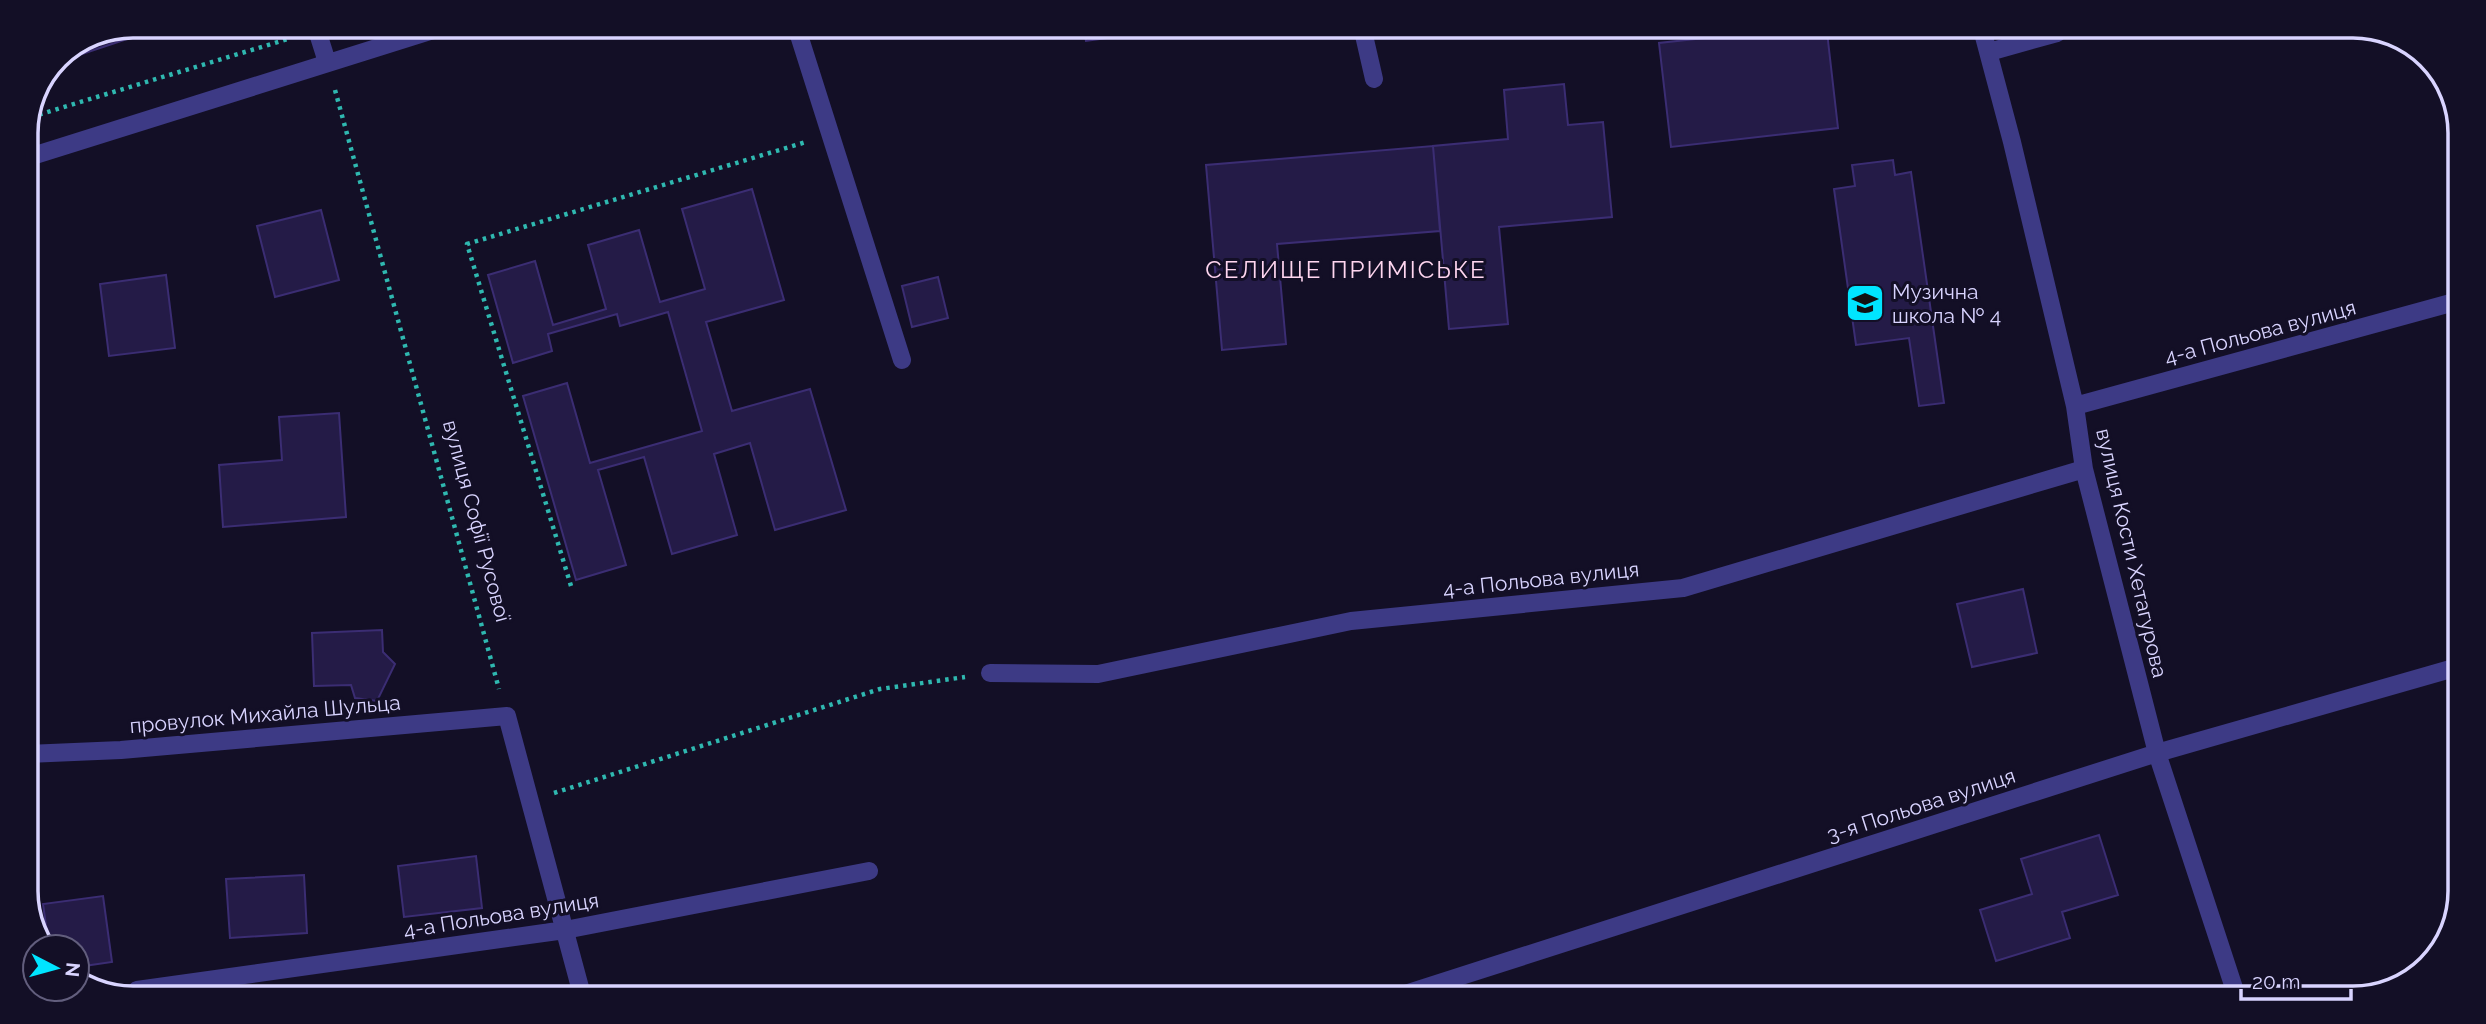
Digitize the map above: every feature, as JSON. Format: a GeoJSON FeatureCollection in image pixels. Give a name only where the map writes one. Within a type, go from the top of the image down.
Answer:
{"type":"FeatureCollection","features":[{"type":"Feature","properties":{"kind":"street"},"geometry":{"type":"LineString","coordinates":[[319,38],[327,62]]}},
{"type":"Feature","properties":{"kind":"street"},"geometry":{"type":"LineString","coordinates":[[39,154],[407,38]]}},
{"type":"Feature","properties":{"kind":"street"},"geometry":{"type":"LineString","coordinates":[[800,38],[902,360]]}},
{"type":"Feature","properties":{"kind":"street"},"geometry":{"type":"LineString","coordinates":[[1365,38],[1374,79]]}},
{"type":"Feature","properties":{"kind":"street","name":"вулиця Кости Хетагурова"},"geometry":{"type":"LineString","coordinates":[[1985,38],[2075,406],[2084,469],[2157,753],[2233,986]]}},
{"type":"Feature","properties":{"kind":"street"},"geometry":{"type":"LineString","coordinates":[[1989,52],[2039,38]]}},
{"type":"Feature","properties":{"kind":"street","name":"4-а Польова вулиця"},"geometry":{"type":"LineString","coordinates":[[2075,406],[2447,304]]}},
{"type":"Feature","properties":{"kind":"street","name":"4-а Польова вулиця"},"geometry":{"type":"LineString","coordinates":[[990,673],[1098,674],[1351,621],[1683,588],[2084,469]]}},
{"type":"Feature","properties":{"kind":"street","name":"3-я Польова вулиця"},"geometry":{"type":"LineString","coordinates":[[1430,986],[2157,753],[2448,670]]}},
{"type":"Feature","properties":{"kind":"street"},"geometry":{"type":"LineString","coordinates":[[507,716],[579,986]]}},
{"type":"Feature","properties":{"kind":"street","name":"провулок Михайла Шульца"},"geometry":{"type":"LineString","coordinates":[[39,753],[121,750],[507,716]]}},
{"type":"Feature","properties":{"kind":"street","name":"4-а Польова вулиця"},"geometry":{"type":"LineString","coordinates":[[166,986],[565,930],[869,872]]}},
{"type":"Feature","properties":{"kind":"path"},"geometry":{"type":"LineString","coordinates":[[41,114],[284,38]]}},
{"type":"Feature","properties":{"kind":"path","name":"вулиця Софії Русової"},"geometry":{"type":"LineString","coordinates":[[327,62],[507,716]]}},
{"type":"Feature","properties":{"kind":"path"},"geometry":{"type":"LineString","coordinates":[[571,586],[467,244],[830,135]]}},
{"type":"Feature","properties":{"kind":"path"},"geometry":{"type":"LineString","coordinates":[[530,800],[880,689],[990,673]]}},
{"type":"Feature","properties":{"kind":"building"},"geometry":{"type":"Polygon","coordinates":[[[128,38],[82,54],[115,40],[128,38]]]}},
{"type":"Feature","properties":{"kind":"building"},"geometry":{"type":"Polygon","coordinates":[[[1085,38],[1108,38],[1086,41],[1085,38]]]}},
{"type":"Feature","properties":{"kind":"building"},"geometry":{"type":"Polygon","coordinates":[[[1705,38],[1828,38],[1838,128],[1671,147],[1659,43],[1705,38]]]}},
{"type":"Feature","properties":{"kind":"building"},"geometry":{"type":"Polygon","coordinates":[[[1564,84],[1568,125],[1603,122],[1612,217],[1499,227],[1508,324],[1449,329],[1433,146],[1508,139],[1504,90],[1564,84]]]}},
{"type":"Feature","properties":{"kind":"building"},"geometry":{"type":"Polygon","coordinates":[[[1433,146],[1440,231],[1277,244],[1286,344],[1222,350],[1206,165],[1433,146]]]}},
{"type":"Feature","properties":{"kind":"building"},"geometry":{"type":"Polygon","coordinates":[[[1893,160],[1895,175],[1911,172],[1944,403],[1919,406],[1909,338],[1856,345],[1834,189],[1855,186],[1852,165],[1893,160]]]}},
{"type":"Feature","properties":{"kind":"building"},"geometry":{"type":"Polygon","coordinates":[[[752,189],[784,300],[706,322],[732,411],[810,389],[846,510],[775,530],[750,443],[714,454],[737,535],[672,554],[644,457],[598,470],[626,565],[576,580],[523,396],[567,383],[590,463],[702,431],[668,312],[620,326],[617,314],[548,334],[552,351],[513,363],[488,275],[535,261],[553,325],[606,309],[588,245],[639,230],[660,302],[705,289],[682,209],[752,189]]]}},
{"type":"Feature","properties":{"kind":"building"},"geometry":{"type":"Polygon","coordinates":[[[321,210],[339,280],[275,297],[257,226],[321,210]]]}},
{"type":"Feature","properties":{"kind":"building"},"geometry":{"type":"Polygon","coordinates":[[[166,275],[175,348],[109,356],[100,284],[166,275]]]}},
{"type":"Feature","properties":{"kind":"building"},"geometry":{"type":"Polygon","coordinates":[[[938,277],[948,318],[912,327],[902,286],[938,277]]]}},
{"type":"Feature","properties":{"kind":"building"},"geometry":{"type":"Polygon","coordinates":[[[339,413],[346,517],[223,527],[219,465],[282,460],[279,417],[339,413]]]}},
{"type":"Feature","properties":{"kind":"building"},"geometry":{"type":"Polygon","coordinates":[[[2023,589],[2037,653],[1972,667],[1957,604],[2023,589]]]}},
{"type":"Feature","properties":{"kind":"building"},"geometry":{"type":"Polygon","coordinates":[[[382,630],[383,652],[395,664],[377,701],[355,698],[351,685],[314,686],[312,633],[382,630]]]}},
{"type":"Feature","properties":{"kind":"building"},"geometry":{"type":"Polygon","coordinates":[[[2099,835],[2118,895],[2062,912],[2070,938],[1996,961],[1980,910],[2032,894],[2021,859],[2099,835]]]}},
{"type":"Feature","properties":{"kind":"building"},"geometry":{"type":"Polygon","coordinates":[[[476,856],[482,908],[404,917],[398,866],[476,856]]]}},
{"type":"Feature","properties":{"kind":"building"},"geometry":{"type":"Polygon","coordinates":[[[304,875],[307,933],[230,938],[226,879],[304,875]]]}},
{"type":"Feature","properties":{"kind":"building"},"geometry":{"type":"Polygon","coordinates":[[[103,896],[112,962],[91,965],[91,933],[48,933],[43,904],[103,896]]]}},
{"type":"Feature","properties":{"kind":"place","name":"Музична школа № 4"},"geometry":{"type":"Point","coordinates":[1865,303]}},
{"type":"Feature","properties":{"kind":"district","name":"СЕЛИЩЕ ПРИМІСЬКЕ"},"geometry":{"type":"Point","coordinates":[1346,269]}}]}
